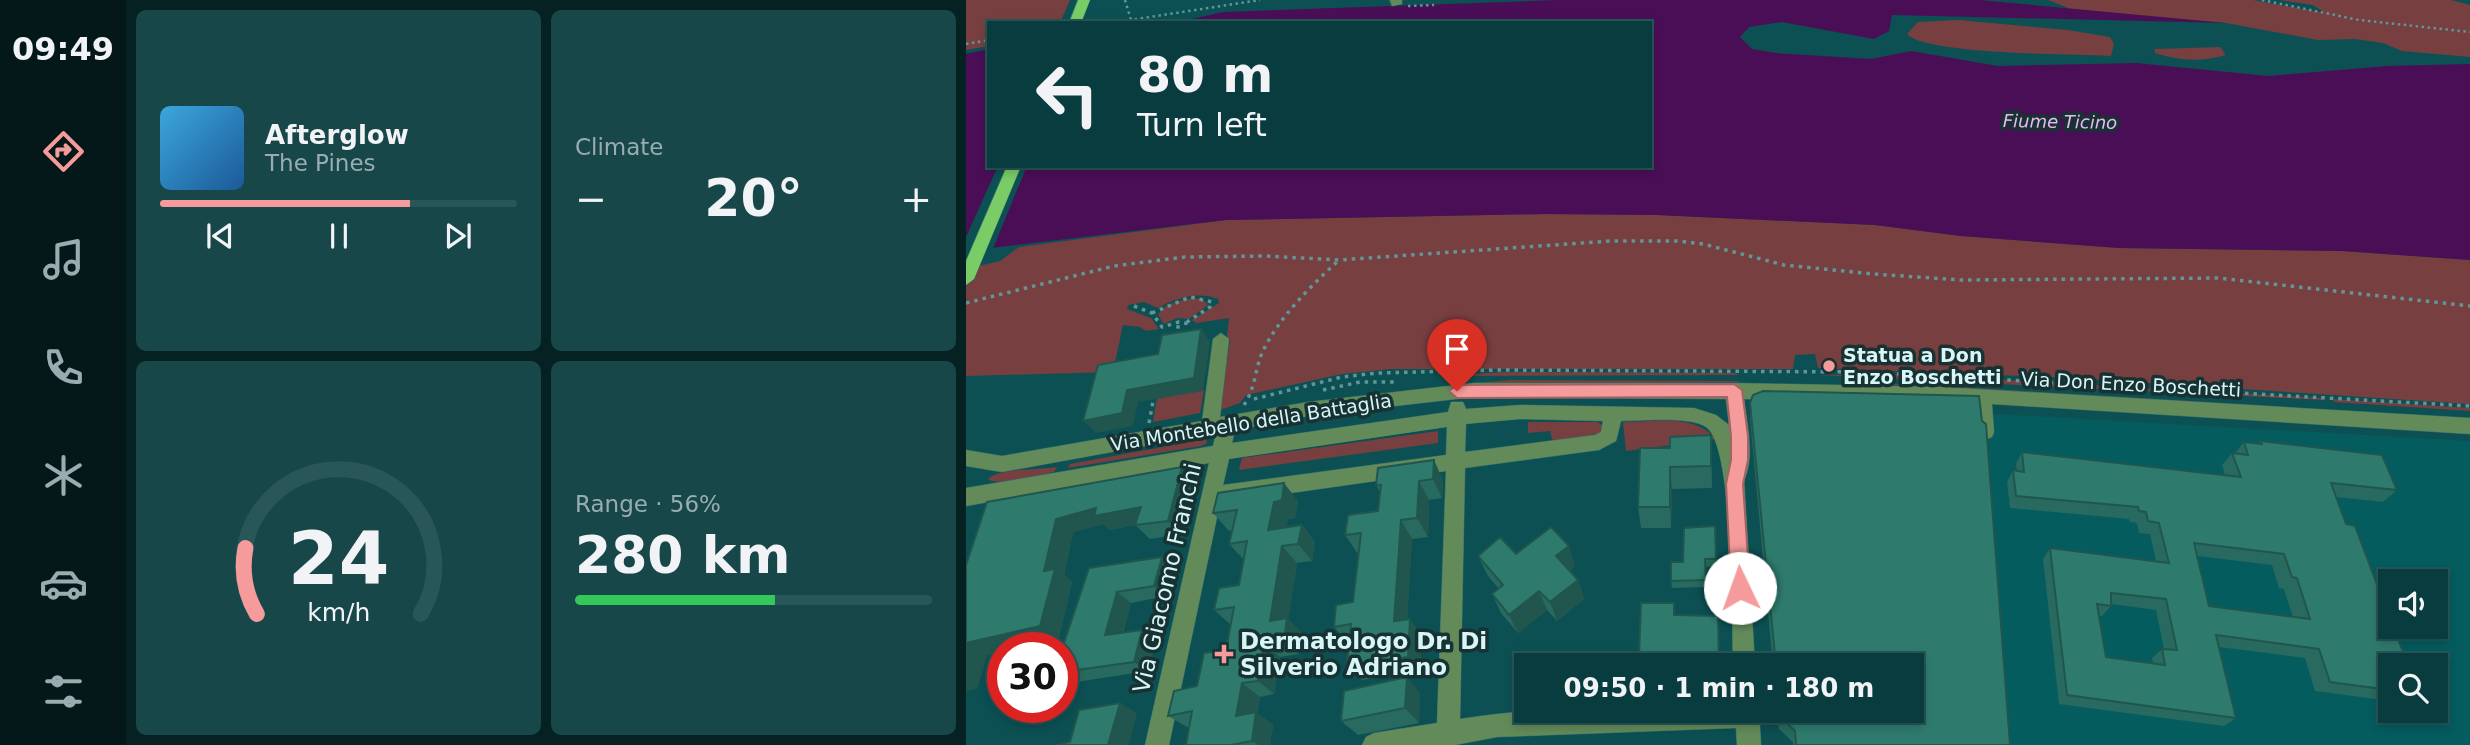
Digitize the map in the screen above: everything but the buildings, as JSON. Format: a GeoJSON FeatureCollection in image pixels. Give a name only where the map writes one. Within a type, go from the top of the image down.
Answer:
{"type":"FeatureCollection","features":[{"type":"Feature","properties":{"kind":"main road"},"geometry":{"type":"LineString","coordinates":[[1077,18],[1084,0]]}},
{"type":"Feature","properties":{"kind":"main road"},"geometry":{"type":"LineString","coordinates":[[966,279],[1013,168]]}},
{"type":"Feature","properties":{"kind":"street","name":"Via Giacomo Franchi"},"geometry":{"type":"LineString","coordinates":[[1157,745],[1222,453],[1219,425],[1221,340]]}},
{"type":"Feature","properties":{"kind":"street","name":"Via Montebello della Battaglia"},"geometry":{"type":"LineString","coordinates":[[966,458],[1002,464],[1349,403],[1457,391],[1740,390]]}},
{"type":"Feature","properties":{"kind":"street"},"geometry":{"type":"LineString","coordinates":[[1740,390],[1740,460],[1735,484],[1743,653]]}},
{"type":"Feature","properties":{"kind":"street","name":"Via Don Enzo Boschetti"},"geometry":{"type":"LineString","coordinates":[[1740,390],[1982,397],[2470,426]]}},
{"type":"Feature","properties":{"kind":"street"},"geometry":{"type":"LineString","coordinates":[[1445,739],[1457,391]]}},
{"type":"Feature","properties":{"kind":"street"},"geometry":{"type":"LineString","coordinates":[[1982,397],[1985,432]]}},
{"type":"Feature","properties":{"kind":"street","name":"Via Montebello della Battaglia"},"geometry":{"type":"LineString","coordinates":[[966,497],[1222,453],[1520,412],[1694,415],[1713,421],[1723,432],[1735,484]]}},
{"type":"Feature","properties":{"kind":"street"},"geometry":{"type":"LineString","coordinates":[[1213,495],[1599,442],[1609,436],[1613,414]]}},
{"type":"Feature","properties":{"kind":"street"},"geometry":{"type":"LineString","coordinates":[[1374,745],[1445,739],[1497,724],[1520,723]]}},
{"type":"Feature","properties":{"kind":"street"},"geometry":{"type":"LineString","coordinates":[[1748,723],[1749,745]]}},
{"type":"Feature","properties":{"kind":"path"},"geometry":{"type":"LineString","coordinates":[[1125,0],[1131,20]]}},
{"type":"Feature","properties":{"kind":"path"},"geometry":{"type":"LineString","coordinates":[[1124,21],[1260,0]]}},
{"type":"Feature","properties":{"kind":"path"},"geometry":{"type":"LineString","coordinates":[[2264,0],[2280,0]]}},
{"type":"Feature","properties":{"kind":"path"},"geometry":{"type":"LineString","coordinates":[[2264,0],[2359,20],[2470,32]]}},
{"type":"Feature","properties":{"kind":"path"},"geometry":{"type":"LineString","coordinates":[[1397,4],[1434,5]]}},
{"type":"Feature","properties":{"kind":"path"},"geometry":{"type":"LineString","coordinates":[[966,44],[987,40]]}},
{"type":"Feature","properties":{"kind":"path"},"geometry":{"type":"LineString","coordinates":[[966,303],[1079,274],[1149,260],[1217,255],[1339,260],[1611,241],[1678,241],[1703,244],[1784,265],[1873,274],[1961,280],[2218,278],[2470,306]]}},
{"type":"Feature","properties":{"kind":"path"},"geometry":{"type":"LineString","coordinates":[[1219,425],[1251,394],[1264,351],[1302,298],[1339,260]]}},
{"type":"Feature","properties":{"kind":"path"},"geometry":{"type":"LineString","coordinates":[[1134,306],[1152,313],[1162,327],[1179,322],[1189,323],[1210,307],[1212,302],[1205,297],[1189,298],[1173,301],[1152,313]]}},
{"type":"Feature","properties":{"kind":"path"},"geometry":{"type":"LineString","coordinates":[[1175,341],[1179,322]]}},
{"type":"Feature","properties":{"kind":"path"},"geometry":{"type":"LineString","coordinates":[[1148,425],[1156,388]]}},
{"type":"Feature","properties":{"kind":"shaded area"},"geometry":{"type":"Polygon","coordinates":[[[966,0],[1070,0],[1061,21],[987,21],[987,46],[966,50],[966,0]]]}},
{"type":"Feature","properties":{"kind":"shaded area"},"geometry":{"type":"Polygon","coordinates":[[[2048,0],[2253,0],[2325,13],[2313,5],[2280,0],[2451,0],[2470,5],[2470,57],[2402,51],[2383,43],[2355,39],[2318,40],[2226,23],[2076,11],[2048,0]]]}},
{"type":"Feature","properties":{"kind":"shaded area"},"geometry":{"type":"Polygon","coordinates":[[[1959,20],[2068,30],[2110,37],[2114,44],[2111,56],[2003,52],[1942,46],[1920,41],[1907,34],[1918,22],[1959,20]]]}},
{"type":"Feature","properties":{"kind":"shaded area"},"geometry":{"type":"Polygon","coordinates":[[[2220,47],[2226,55],[2199,60],[2173,58],[2155,53],[2155,49],[2220,47]]]}},
{"type":"Feature","properties":{"kind":"shaded area"},"geometry":{"type":"Polygon","coordinates":[[[1545,214],[1657,215],[1875,225],[1961,236],[2119,248],[2342,251],[2470,260],[2470,404],[2074,378],[1818,368],[1815,354],[1795,355],[1793,369],[1391,369],[1342,374],[1246,395],[1240,403],[1220,410],[1230,339],[1227,338],[1229,318],[1196,323],[1192,320],[1219,303],[1218,299],[1203,296],[1172,301],[1158,308],[1144,302],[1128,305],[1127,309],[1151,318],[1159,329],[1146,331],[1140,327],[1123,325],[1113,372],[966,376],[966,269],[1000,261],[1019,247],[1226,220],[1545,214]]]}},
{"type":"Feature","properties":{"kind":"shaded area"},"geometry":{"type":"Polygon","coordinates":[[[1202,298],[1208,305],[1189,319],[1177,318],[1164,324],[1158,315],[1171,304],[1202,298]]]}},
{"type":"Feature","properties":{"kind":"shaded area"},"geometry":{"type":"Polygon","coordinates":[[[1502,372],[1734,373],[1739,375],[1446,376],[1502,372]]]}},
{"type":"Feature","properties":{"kind":"shaded area"},"geometry":{"type":"Polygon","coordinates":[[[1903,374],[2322,398],[2324,400],[1818,375],[1903,374]]]}},
{"type":"Feature","properties":{"kind":"shaded area"},"geometry":{"type":"Polygon","coordinates":[[[1511,380],[1738,381],[1739,382],[1447,385],[1511,380]]]}},
{"type":"Feature","properties":{"kind":"shaded area"},"geometry":{"type":"Polygon","coordinates":[[[1826,384],[1907,384],[2325,409],[1907,385],[1826,384]]]}},
{"type":"Feature","properties":{"kind":"shaded area"},"geometry":{"type":"Polygon","coordinates":[[[1204,390],[1200,413],[1153,422],[1157,398],[1204,390]]]}},
{"type":"Feature","properties":{"kind":"shaded area"},"geometry":{"type":"Polygon","coordinates":[[[2331,399],[2470,408],[2470,411],[2335,402],[2331,399]]]}},
{"type":"Feature","properties":{"kind":"shaded area"},"geometry":{"type":"Polygon","coordinates":[[[1977,413],[2470,441],[2470,745],[2000,745],[1977,413]]]}},
{"type":"Feature","properties":{"kind":"shaded area"},"geometry":{"type":"Polygon","coordinates":[[[1528,422],[1597,422],[1602,425],[1603,433],[1556,441],[1552,439],[1550,431],[1528,433],[1528,422]]]}},
{"type":"Feature","properties":{"kind":"shaded area"},"geometry":{"type":"Polygon","coordinates":[[[1623,422],[1685,422],[1697,425],[1716,439],[1626,451],[1623,422]]]}},
{"type":"Feature","properties":{"kind":"shaded area"},"geometry":{"type":"Polygon","coordinates":[[[1438,431],[1438,443],[1239,470],[1242,458],[1438,431]]]}},
{"type":"Feature","properties":{"kind":"shaded area"},"geometry":{"type":"Polygon","coordinates":[[[1206,439],[1207,443],[1201,446],[1068,468],[1070,464],[1206,439]]]}},
{"type":"Feature","properties":{"kind":"shaded area"},"geometry":{"type":"Polygon","coordinates":[[[1057,467],[1054,472],[1019,480],[1000,482],[988,479],[1010,471],[1057,467]]]}},
{"type":"Feature","properties":{"kind":"water","name":"Fiume Ticino"},"geometry":{"type":"Polygon","coordinates":[[[1558,0],[1979,0],[2226,23],[1892,15],[1889,31],[1874,39],[1782,22],[1749,27],[1740,37],[1752,49],[1776,53],[1871,59],[1911,51],[1998,66],[2136,63],[2268,76],[2387,66],[2470,64],[2470,260],[2342,251],[2119,248],[1961,236],[1875,225],[1657,215],[1545,214],[1226,220],[966,251],[966,54],[987,49],[987,168],[1652,168],[1652,21],[1183,21],[1223,12],[1558,0]]]}},
{"type":"Feature","properties":{"kind":"pier"},"geometry":{"type":"Polygon","coordinates":[[[997,168],[1026,168],[992,251],[966,255],[966,237],[997,168]]]}},
{"type":"Feature","properties":{"kind":"place","name":"Statua a Don Enzo Boschetti"},"geometry":{"type":"Point","coordinates":[1829,366]}},
{"type":"Feature","properties":{"kind":"place","name":"Dermatologo Dr. Di Silverio Adriano"},"geometry":{"type":"Point","coordinates":[1224,654]}},
{"type":"Feature","properties":{"kind":"route"},"geometry":{"type":"LineString","coordinates":[[1457,391],[1734,390],[1740,460],[1735,484],[1740,588]]}}]}
